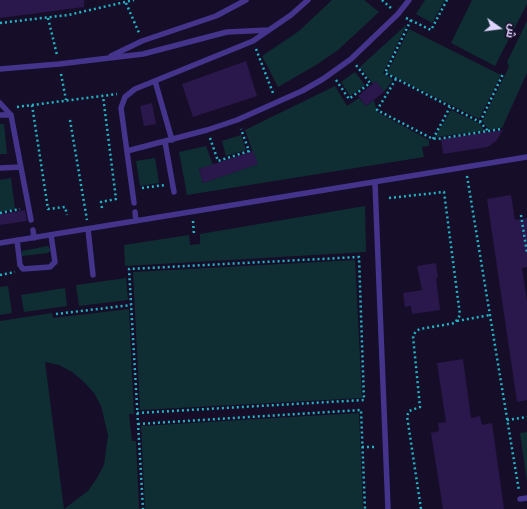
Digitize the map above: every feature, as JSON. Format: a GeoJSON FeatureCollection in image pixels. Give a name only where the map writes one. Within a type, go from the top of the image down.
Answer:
{"type":"FeatureCollection","features":[{"type":"Feature","properties":{"kind":"lane"},"geometry":{"type":"LineString","coordinates":[[109,57],[142,41],[216,16],[246,0]]}},
{"type":"Feature","properties":{"kind":"lane"},"geometry":{"type":"LineString","coordinates":[[134,203],[121,108],[122,102],[129,92],[253,41],[291,15],[308,0]]}},
{"type":"Feature","properties":{"kind":"lane"},"geometry":{"type":"LineString","coordinates":[[127,151],[207,130],[238,120],[276,103],[331,73],[351,59],[398,14],[409,0]]}},
{"type":"Feature","properties":{"kind":"lane"},"geometry":{"type":"LineString","coordinates":[[0,69],[143,54],[227,32],[269,30]]}},
{"type":"Feature","properties":{"kind":"lane"},"geometry":{"type":"LineString","coordinates":[[155,81],[172,140]]}},
{"type":"Feature","properties":{"kind":"lane"},"geometry":{"type":"LineString","coordinates":[[0,103],[11,115],[31,220]]}},
{"type":"Feature","properties":{"kind":"lane"},"geometry":{"type":"LineString","coordinates":[[0,115],[11,115]]}},
{"type":"Feature","properties":{"kind":"lane"},"geometry":{"type":"LineString","coordinates":[[165,142],[174,192]]}},
{"type":"Feature","properties":{"kind":"lane"},"geometry":{"type":"LineString","coordinates":[[0,243],[527,158]]}},
{"type":"Feature","properties":{"kind":"lane"},"geometry":{"type":"LineString","coordinates":[[0,168],[22,167]]}},
{"type":"Feature","properties":{"kind":"lane"},"geometry":{"type":"LineString","coordinates":[[375,183],[388,509]]}},
{"type":"Feature","properties":{"kind":"lane"},"geometry":{"type":"LineString","coordinates":[[135,212],[136,221]]}},
{"type":"Feature","properties":{"kind":"lane"},"geometry":{"type":"LineString","coordinates":[[88,229],[93,275]]}},
{"type":"Feature","properties":{"kind":"lane"},"geometry":{"type":"LineString","coordinates":[[33,230],[34,238]]}},
{"type":"Feature","properties":{"kind":"lane"},"geometry":{"type":"LineString","coordinates":[[17,240],[20,265],[23,269],[50,267],[55,262],[51,235]]}},
{"type":"Feature","properties":{"kind":"lane"},"geometry":{"type":"LineString","coordinates":[[520,499],[527,498]]}},
{"type":"Feature","properties":{"kind":"path"},"geometry":{"type":"LineString","coordinates":[[0,23],[48,18],[134,0]]}},
{"type":"Feature","properties":{"kind":"path"},"geometry":{"type":"LineString","coordinates":[[382,0],[398,14],[431,30],[447,0]]}},
{"type":"Feature","properties":{"kind":"path"},"geometry":{"type":"LineString","coordinates":[[126,2],[139,33]]}},
{"type":"Feature","properties":{"kind":"path"},"geometry":{"type":"LineString","coordinates":[[48,18],[66,100]]}},
{"type":"Feature","properties":{"kind":"path"},"geometry":{"type":"LineString","coordinates":[[411,20],[385,73],[480,122],[488,131]]}},
{"type":"Feature","properties":{"kind":"path"},"geometry":{"type":"LineString","coordinates":[[253,41],[276,103]]}},
{"type":"Feature","properties":{"kind":"path"},"geometry":{"type":"LineString","coordinates":[[331,73],[348,99],[370,84],[351,59]]}},
{"type":"Feature","properties":{"kind":"path"},"geometry":{"type":"LineString","coordinates":[[480,122],[503,74]]}},
{"type":"Feature","properties":{"kind":"path"},"geometry":{"type":"LineString","coordinates":[[396,79],[377,110],[433,139],[501,129]]}},
{"type":"Feature","properties":{"kind":"path"},"geometry":{"type":"LineString","coordinates":[[6,108],[129,92]]}},
{"type":"Feature","properties":{"kind":"path"},"geometry":{"type":"LineString","coordinates":[[102,208],[100,202],[116,199],[103,96]]}},
{"type":"Feature","properties":{"kind":"path"},"geometry":{"type":"LineString","coordinates":[[32,105],[48,209],[65,207],[67,215]]}},
{"type":"Feature","properties":{"kind":"path"},"geometry":{"type":"LineString","coordinates":[[433,139],[450,107]]}},
{"type":"Feature","properties":{"kind":"path"},"geometry":{"type":"LineString","coordinates":[[70,120],[88,229]]}},
{"type":"Feature","properties":{"kind":"path"},"geometry":{"type":"LineString","coordinates":[[207,130],[218,161],[249,151],[238,120]]}},
{"type":"Feature","properties":{"kind":"path"},"geometry":{"type":"LineString","coordinates":[[466,168],[520,499]]}},
{"type":"Feature","properties":{"kind":"path"},"geometry":{"type":"LineString","coordinates":[[132,190],[173,184]]}},
{"type":"Feature","properties":{"kind":"path"},"geometry":{"type":"LineString","coordinates":[[389,198],[439,191],[445,194],[460,315],[458,321]]}},
{"type":"Feature","properties":{"kind":"path"},"geometry":{"type":"LineString","coordinates":[[0,213],[29,208]]}},
{"type":"Feature","properties":{"kind":"path"},"geometry":{"type":"LineString","coordinates":[[521,215],[527,252]]}},
{"type":"Feature","properties":{"kind":"path"},"geometry":{"type":"LineString","coordinates":[[137,413],[364,400],[359,257],[128,269],[131,305],[137,413],[143,509]]}},
{"type":"Feature","properties":{"kind":"path"},"geometry":{"type":"LineString","coordinates":[[56,314],[131,305]]}},
{"type":"Feature","properties":{"kind":"path"},"geometry":{"type":"LineString","coordinates":[[421,509],[407,416],[409,411],[420,407],[413,336],[416,331],[420,329],[490,315]]}},
{"type":"Feature","properties":{"kind":"path"},"geometry":{"type":"LineString","coordinates":[[138,424],[361,410],[365,509]]}},
{"type":"Feature","properties":{"kind":"path"},"geometry":{"type":"LineString","coordinates":[[507,420],[527,416]]}},
{"type":"Feature","properties":{"kind":"path"},"geometry":{"type":"LineString","coordinates":[[362,447],[386,447]]}},
{"type":"Feature","properties":{"kind":"green space"},"geometry":{"type":"Polygon","coordinates":[[[332,0],[364,0],[379,12],[338,50],[316,65],[278,87],[262,56],[299,31],[332,0]]]}},
{"type":"Feature","properties":{"kind":"green space"},"geometry":{"type":"Polygon","coordinates":[[[425,0],[445,0],[432,23],[416,14],[425,0]]]}},
{"type":"Feature","properties":{"kind":"green space"},"geometry":{"type":"Polygon","coordinates":[[[472,0],[527,0],[527,4],[495,66],[451,43],[472,0]]]}},
{"type":"Feature","properties":{"kind":"green space"},"geometry":{"type":"Polygon","coordinates":[[[527,21],[527,73],[502,128],[489,130],[482,121],[509,67],[507,62],[527,21]]]}},
{"type":"Feature","properties":{"kind":"green space"},"geometry":{"type":"Polygon","coordinates":[[[407,24],[383,73],[393,80],[384,92],[376,81],[373,84],[360,67],[407,24]]]}},
{"type":"Feature","properties":{"kind":"green space"},"geometry":{"type":"Polygon","coordinates":[[[409,29],[501,75],[479,119],[387,73],[409,29]]]}},
{"type":"Feature","properties":{"kind":"green space"},"geometry":{"type":"Polygon","coordinates":[[[355,72],[365,85],[350,96],[341,82],[355,72]]]}},
{"type":"Feature","properties":{"kind":"green space"},"geometry":{"type":"Polygon","coordinates":[[[335,86],[347,106],[359,98],[366,106],[374,100],[377,112],[429,140],[429,146],[422,147],[424,157],[187,195],[179,152],[206,146],[213,165],[199,169],[203,183],[257,164],[245,130],[335,86]]]}},
{"type":"Feature","properties":{"kind":"green space"},"geometry":{"type":"Polygon","coordinates":[[[451,110],[479,123],[485,131],[435,137],[451,110]]]}},
{"type":"Feature","properties":{"kind":"green space"},"geometry":{"type":"Polygon","coordinates":[[[0,124],[4,124],[7,154],[0,154],[0,124]]]}},
{"type":"Feature","properties":{"kind":"green space"},"geometry":{"type":"Polygon","coordinates":[[[241,135],[246,150],[226,156],[222,141],[241,135]]]}},
{"type":"Feature","properties":{"kind":"green space"},"geometry":{"type":"Polygon","coordinates":[[[155,158],[159,183],[140,186],[136,161],[155,158]]]}},
{"type":"Feature","properties":{"kind":"green space"},"geometry":{"type":"Polygon","coordinates":[[[11,178],[15,209],[0,212],[0,180],[11,178]]]}},
{"type":"Feature","properties":{"kind":"green space"},"geometry":{"type":"Polygon","coordinates":[[[365,206],[366,252],[125,266],[124,245],[189,235],[190,245],[200,244],[200,234],[365,206]]]}},
{"type":"Feature","properties":{"kind":"green space"},"geometry":{"type":"Polygon","coordinates":[[[48,246],[51,250],[48,253],[21,256],[22,251],[48,246]]]}},
{"type":"Feature","properties":{"kind":"green space"},"geometry":{"type":"Polygon","coordinates":[[[355,260],[362,398],[140,410],[133,272],[355,260]]]}},
{"type":"Feature","properties":{"kind":"green space"},"geometry":{"type":"Polygon","coordinates":[[[126,278],[128,300],[79,306],[76,285],[126,278]]]}},
{"type":"Feature","properties":{"kind":"green space"},"geometry":{"type":"Polygon","coordinates":[[[8,286],[12,313],[0,315],[0,287],[8,286]]]}},
{"type":"Feature","properties":{"kind":"green space"},"geometry":{"type":"Polygon","coordinates":[[[65,288],[67,306],[24,312],[21,295],[65,288]]]}},
{"type":"Feature","properties":{"kind":"green space"},"geometry":{"type":"Polygon","coordinates":[[[129,309],[134,414],[129,414],[132,441],[136,441],[139,509],[0,509],[0,321],[52,313],[53,318],[129,309]],[[45,362],[64,509],[88,491],[97,478],[104,465],[108,435],[101,406],[94,393],[72,372],[59,365],[45,362]]]}},
{"type":"Feature","properties":{"kind":"green space"},"geometry":{"type":"Polygon","coordinates":[[[359,413],[363,509],[145,509],[141,426],[359,413]]]}},
{"type":"Feature","properties":{"kind":"green space"},"geometry":{"type":"Polygon","coordinates":[[[527,432],[527,482],[520,433],[527,432]]]}},
{"type":"Feature","properties":{"kind":"building"},"geometry":{"type":"Polygon","coordinates":[[[0,0],[84,0],[84,7],[0,18],[0,0]]]}},
{"type":"Feature","properties":{"kind":"building"},"geometry":{"type":"Polygon","coordinates":[[[246,61],[257,96],[193,117],[182,84],[246,61]]]}},
{"type":"Feature","properties":{"kind":"building"},"geometry":{"type":"Polygon","coordinates":[[[376,81],[384,92],[366,106],[358,96],[376,81]]]}},
{"type":"Feature","properties":{"kind":"building"},"geometry":{"type":"Polygon","coordinates":[[[152,103],[156,124],[144,126],[140,106],[152,103]]]}},
{"type":"Feature","properties":{"kind":"building"},"geometry":{"type":"Polygon","coordinates":[[[503,130],[496,141],[488,147],[443,154],[441,139],[503,130]]]}},
{"type":"Feature","properties":{"kind":"building"},"geometry":{"type":"Polygon","coordinates":[[[253,151],[258,164],[203,183],[199,169],[253,151]]]}},
{"type":"Feature","properties":{"kind":"building"},"geometry":{"type":"Polygon","coordinates":[[[511,195],[515,220],[527,218],[527,267],[522,268],[527,301],[527,400],[517,402],[487,199],[511,195]]]}},
{"type":"Feature","properties":{"kind":"building"},"geometry":{"type":"Polygon","coordinates":[[[25,210],[27,221],[0,225],[0,214],[25,210]]]}},
{"type":"Feature","properties":{"kind":"building"},"geometry":{"type":"Polygon","coordinates":[[[436,263],[438,278],[436,278],[440,310],[412,314],[411,306],[405,307],[403,293],[422,290],[417,266],[436,263]]]}},
{"type":"Feature","properties":{"kind":"building"},"geometry":{"type":"Polygon","coordinates":[[[463,359],[471,418],[480,416],[482,425],[492,423],[504,509],[443,509],[431,433],[439,431],[438,423],[446,422],[437,363],[463,359]]]}}]}
